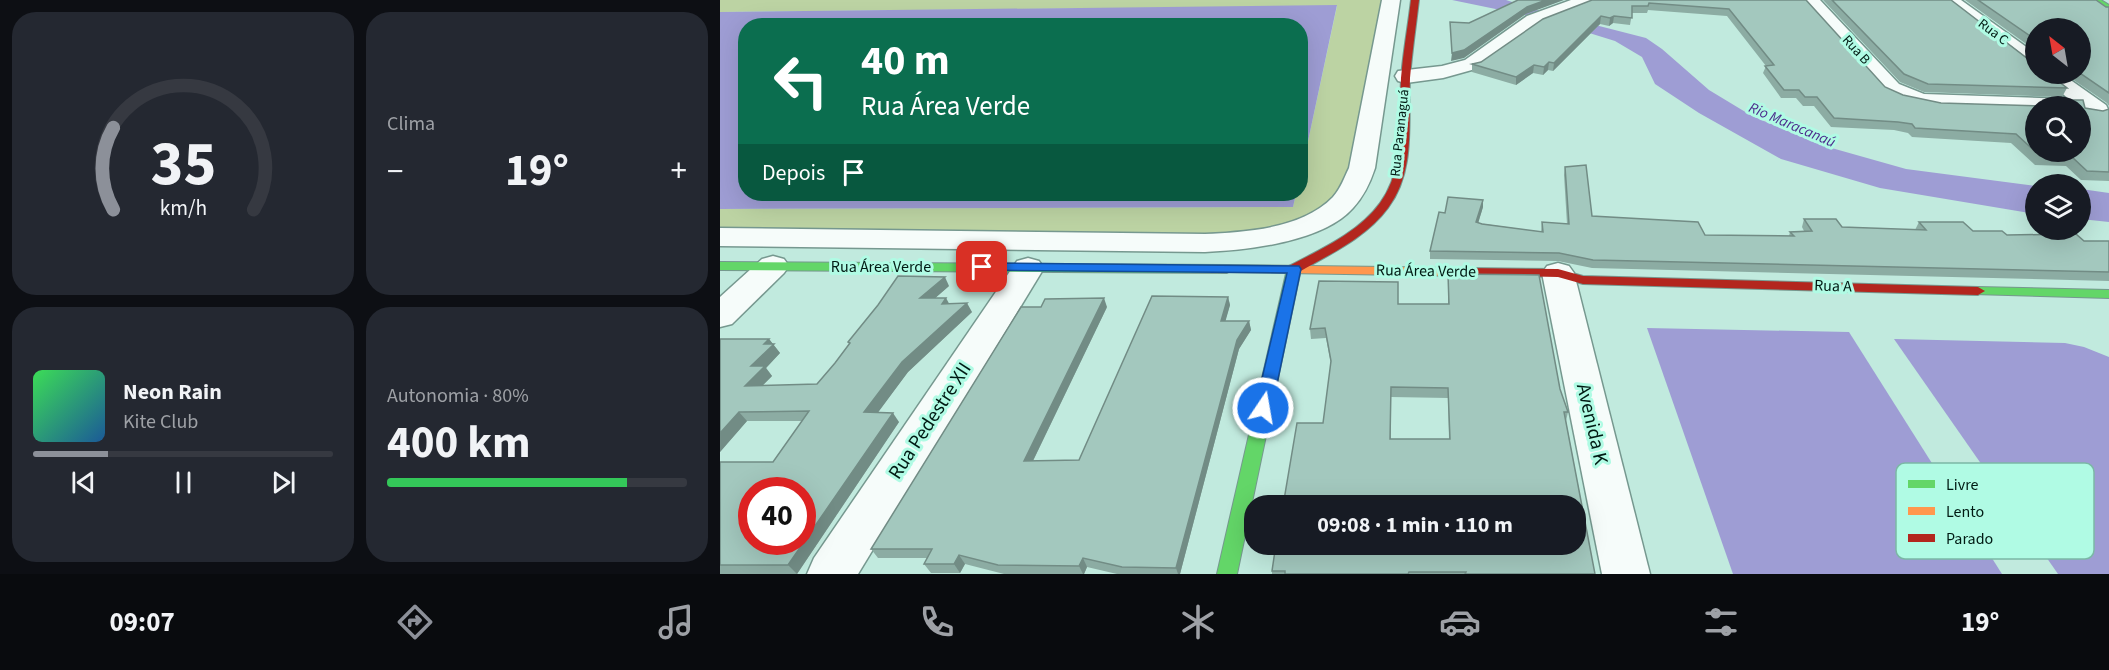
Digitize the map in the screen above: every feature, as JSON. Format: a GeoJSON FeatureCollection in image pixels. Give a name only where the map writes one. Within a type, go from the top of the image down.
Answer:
{"type":"FeatureCollection","features":[{"type":"Feature","properties":{"kind":"main road"},"geometry":{"type":"LineString","coordinates":[[1406,76],[1415,0]]}},
{"type":"Feature","properties":{"kind":"main road"},"geometry":{"type":"LineString","coordinates":[[2096,0],[2109,8]]}},
{"type":"Feature","properties":{"kind":"main road","name":"Rua Paranaguá"},"geometry":{"type":"LineString","coordinates":[[1294,269],[1368,222],[1385,204],[1394,189],[1401,158],[1406,76]]}},
{"type":"Feature","properties":{"kind":"main road","name":"Rua Área Verde"},"geometry":{"type":"LineString","coordinates":[[720,266],[1558,273]]}},
{"type":"Feature","properties":{"kind":"main road"},"geometry":{"type":"LineString","coordinates":[[1227,574],[1294,269]]}},
{"type":"Feature","properties":{"kind":"main road","name":"Rua A"},"geometry":{"type":"LineString","coordinates":[[1558,273],[1583,280],[2109,294]]}},
{"type":"Feature","properties":{"kind":"street"},"geometry":{"type":"LineString","coordinates":[[720,237],[1205,243],[1233,242],[1287,232],[1336,208],[1353,191],[1362,168],[1391,0]]}},
{"type":"Feature","properties":{"kind":"street","name":"Rua Paranaguá"},"geometry":{"type":"LineString","coordinates":[[1406,76],[1443,72],[1472,64],[1534,20],[1587,0]]}},
{"type":"Feature","properties":{"kind":"street","name":"Rua B"},"geometry":{"type":"LineString","coordinates":[[1810,0],[1891,89],[1904,96],[1924,101],[2101,112]]}},
{"type":"Feature","properties":{"kind":"street","name":"Rua C"},"geometry":{"type":"LineString","coordinates":[[1950,0],[2025,56]]}},
{"type":"Feature","properties":{"kind":"street"},"geometry":{"type":"LineString","coordinates":[[2063,84],[2101,112]]}},
{"type":"Feature","properties":{"kind":"street"},"geometry":{"type":"LineString","coordinates":[[720,316],[773,266]]}},
{"type":"Feature","properties":{"kind":"street","name":"Rua Pedestre XII"},"geometry":{"type":"LineString","coordinates":[[831,574],[1028,268]]}},
{"type":"Feature","properties":{"kind":"street","name":"Avenida K"},"geometry":{"type":"LineString","coordinates":[[1558,273],[1626,574]]}},
{"type":"Feature","properties":{"kind":"green space"},"geometry":{"type":"Polygon","coordinates":[[[720,0],[1392,0],[1362,168],[1336,208],[1260,238],[720,237],[720,209],[1293,207],[1294,201],[1308,201],[1308,141],[1337,6],[720,12],[720,0]]]}},
{"type":"Feature","properties":{"kind":"water"},"geometry":{"type":"Polygon","coordinates":[[[1452,0],[1506,0],[1546,13],[1534,17],[1452,0]]]}},
{"type":"Feature","properties":{"kind":"water"},"geometry":{"type":"Polygon","coordinates":[[[1337,5],[1308,141],[1308,18],[738,18],[738,201],[1294,201],[1293,207],[720,209],[720,12],[1337,5]]]}},
{"type":"Feature","properties":{"kind":"water","name":"Rio Maracanaú"},"geometry":{"type":"Polygon","coordinates":[[[1564,17],[1646,38],[1709,90],[1752,116],[1821,145],[1906,169],[2025,185],[2025,212],[1880,188],[1781,159],[1699,113],[1655,84],[1642,57],[1615,41],[1586,32],[1564,17]]]}},
{"type":"Feature","properties":{"kind":"water"},"geometry":{"type":"Polygon","coordinates":[[[2091,190],[2109,193],[2109,222],[2091,220],[2091,190]]]}},
{"type":"Feature","properties":{"kind":"water"},"geometry":{"type":"Polygon","coordinates":[[[1647,328],[1849,332],[1932,463],[1896,463],[1896,559],[1993,559],[2002,574],[1733,574],[1647,328]]]}},
{"type":"Feature","properties":{"kind":"water"},"geometry":{"type":"Polygon","coordinates":[[[1894,339],[2065,343],[2084,347],[2109,357],[2109,574],[2058,574],[2048,559],[2094,559],[2094,463],[1981,463],[1894,339]]]}},
{"type":"Feature","properties":{"kind":"building"},"geometry":{"type":"Polygon","coordinates":[[[1518,0],[1546,0],[1527,7],[1464,50],[1452,53],[1450,22],[1469,23],[1518,0]]]}},
{"type":"Feature","properties":{"kind":"building"},"geometry":{"type":"Polygon","coordinates":[[[1592,0],[1806,0],[1885,87],[1903,95],[1941,103],[2025,106],[2025,142],[2016,134],[1915,128],[1912,124],[1898,122],[1834,118],[1817,97],[1805,97],[1799,90],[1784,90],[1765,66],[1774,65],[1729,9],[1649,3],[1648,6],[1632,6],[1632,18],[1601,16],[1554,63],[1549,62],[1544,67],[1534,65],[1516,77],[1472,64],[1481,62],[1543,19],[1592,0]]]}},
{"type":"Feature","properties":{"kind":"building"},"geometry":{"type":"Polygon","coordinates":[[[1832,0],[1951,0],[2025,57],[2025,84],[2062,84],[2067,88],[1928,84],[1904,74],[1832,0]]]}},
{"type":"Feature","properties":{"kind":"building"},"geometry":{"type":"Polygon","coordinates":[[[1978,0],[2096,0],[2109,7],[2109,93],[2091,81],[2091,18],[2025,18],[2025,32],[1978,0]]]}},
{"type":"Feature","properties":{"kind":"building"},"geometry":{"type":"Polygon","coordinates":[[[2091,109],[2103,111],[2109,109],[2109,172],[2087,171],[2077,162],[2091,162],[2091,109]]]}},
{"type":"Feature","properties":{"kind":"building"},"geometry":{"type":"Polygon","coordinates":[[[1586,165],[1592,216],[1698,222],[1705,235],[1794,236],[1790,232],[1812,231],[1804,219],[1836,219],[1842,227],[1926,230],[1919,222],[1963,222],[1973,231],[2002,231],[2007,235],[2025,235],[2025,240],[2109,241],[2109,272],[1593,260],[1559,253],[1430,251],[1439,212],[1445,213],[1448,197],[1483,200],[1476,222],[1482,224],[1543,232],[1542,222],[1569,224],[1565,167],[1586,165]]]}},
{"type":"Feature","properties":{"kind":"building"},"geometry":{"type":"Polygon","coordinates":[[[1448,274],[1539,275],[1560,389],[1568,412],[1564,412],[1580,495],[1285,495],[1297,423],[1323,423],[1331,361],[1325,328],[1310,329],[1319,281],[1398,282],[1398,304],[1449,304],[1448,274]],[[1391,387],[1390,439],[1450,439],[1448,388],[1391,387]]]}},
{"type":"Feature","properties":{"kind":"building"},"geometry":{"type":"Polygon","coordinates":[[[898,276],[945,277],[920,298],[946,298],[942,304],[967,303],[902,362],[864,412],[893,413],[816,524],[816,477],[738,477],[738,555],[795,555],[788,565],[720,565],[720,462],[773,462],[809,411],[739,412],[720,433],[720,339],[769,339],[764,344],[774,344],[751,366],[765,366],[745,386],[817,384],[850,343],[848,342],[898,276]]]}},
{"type":"Feature","properties":{"kind":"building"},"geometry":{"type":"Polygon","coordinates":[[[1152,296],[1228,297],[1221,321],[1249,321],[1237,340],[1176,568],[1122,567],[1083,558],[1079,566],[998,565],[959,555],[954,564],[924,564],[932,549],[871,549],[1021,307],[1041,307],[1045,299],[1104,298],[1024,461],[1079,460],[1152,296]]]}},
{"type":"Feature","properties":{"kind":"building"},"geometry":{"type":"Polygon","coordinates":[[[1586,527],[1595,574],[1409,572],[1408,574],[1285,574],[1285,571],[1272,571],[1274,555],[1586,555],[1586,527]]]}},
{"type":"Feature","properties":{"kind":"traffic: fast"},"geometry":{"type":"LineString","coordinates":[[2096,0],[2109,8]]}},
{"type":"Feature","properties":{"kind":"traffic: fast"},"geometry":{"type":"LineString","coordinates":[[720,266],[1227,269]]}},
{"type":"Feature","properties":{"kind":"traffic: fast"},"geometry":{"type":"LineString","coordinates":[[1227,574],[1294,269]]}},
{"type":"Feature","properties":{"kind":"traffic: fast"},"geometry":{"type":"LineString","coordinates":[[1978,291],[2109,294]]}},
{"type":"Feature","properties":{"kind":"traffic: slow"},"geometry":{"type":"LineString","coordinates":[[1227,269],[1465,272]]}},
{"type":"Feature","properties":{"kind":"traffic: jam"},"geometry":{"type":"LineString","coordinates":[[1294,269],[1365,226],[1384,206],[1393,192],[1402,161],[1404,144],[1406,77],[1415,0]]}},
{"type":"Feature","properties":{"kind":"traffic: jam"},"geometry":{"type":"LineString","coordinates":[[1465,272],[1558,273],[1583,280],[1978,291]]}},
{"type":"Feature","properties":{"kind":"route"},"geometry":{"type":"LineString","coordinates":[[982,267],[1294,269],[1263,408]]}}]}
